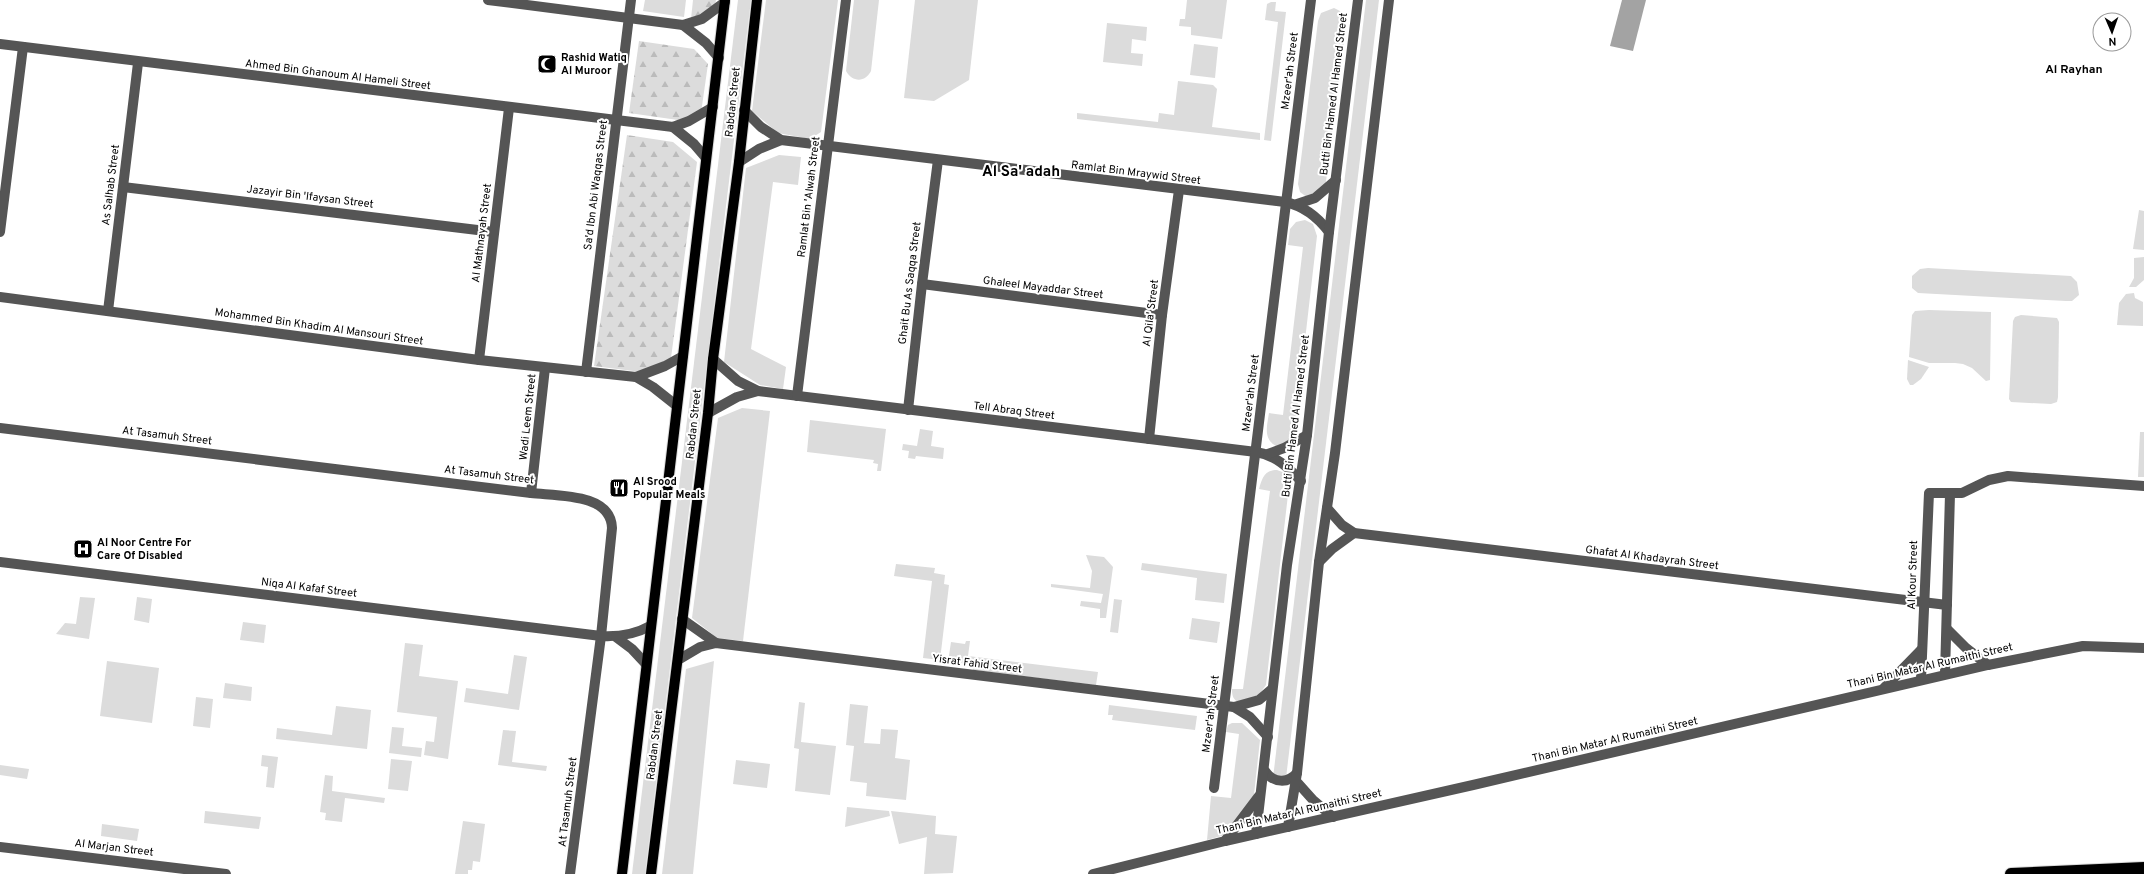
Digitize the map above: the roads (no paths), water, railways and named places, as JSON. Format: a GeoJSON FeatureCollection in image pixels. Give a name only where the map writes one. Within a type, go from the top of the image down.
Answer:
{"type":"FeatureCollection","features":[{"type":"Feature","properties":{"kind":"highway"},"geometry":{"type":"LineString","coordinates":[[2011,874],[2144,868]]}},
{"type":"Feature","properties":{"kind":"main road","name":"Rabdan Street"},"geometry":{"type":"LineString","coordinates":[[651,874],[708,413],[713,359],[739,162],[757,0]]}},
{"type":"Feature","properties":{"kind":"main road","name":"Rabdan Street"},"geometry":{"type":"LineString","coordinates":[[622,874],[650,626],[725,1]]}},
{"type":"Feature","properties":{"kind":"street"},"geometry":{"type":"LineString","coordinates":[[488,0],[683,25],[702,19],[725,1]]}},
{"type":"Feature","properties":{"kind":"street","name":"Sa'd Ibn Abi Waqqas Street"},"geometry":{"type":"LineString","coordinates":[[586,372],[615,121],[631,0]]}},
{"type":"Feature","properties":{"kind":"street","name":"Ramlat Bin 'Alwah Street"},"geometry":{"type":"LineString","coordinates":[[797,396],[846,0]]}},
{"type":"Feature","properties":{"kind":"street","name":"Mzeer'ah Street"},"geometry":{"type":"LineString","coordinates":[[1214,788],[1230,706],[1256,452],[1285,202],[1311,0]]}},
{"type":"Feature","properties":{"kind":"street","name":"Butti Bin Hamed Al Hamed Street"},"geometry":{"type":"LineString","coordinates":[[1256,834],[1260,794],[1265,771],[1272,689],[1287,566],[1307,435],[1329,232],[1358,0]]}},
{"type":"Feature","properties":{"kind":"street"},"geometry":{"type":"LineString","coordinates":[[1288,827],[1297,777],[1319,562],[1335,453],[1389,0]]}},
{"type":"Feature","properties":{"kind":"street"},"geometry":{"type":"LineString","coordinates":[[683,25],[706,43],[719,58]]}},
{"type":"Feature","properties":{"kind":"street","name":"Ahmed Bin Ghanoum Al Hameli Street"},"geometry":{"type":"LineString","coordinates":[[0,44],[138,63],[672,127],[689,121],[713,107]]}},
{"type":"Feature","properties":{"kind":"street"},"geometry":{"type":"LineString","coordinates":[[0,232],[23,47]]}},
{"type":"Feature","properties":{"kind":"street","name":"As Salhab Street"},"geometry":{"type":"LineString","coordinates":[[108,311],[138,63]]}},
{"type":"Feature","properties":{"kind":"street","name":"Al Mathnayah Street"},"geometry":{"type":"LineString","coordinates":[[479,360],[509,108]]}},
{"type":"Feature","properties":{"kind":"street","name":"Ramlat Bin Mraywid Street"},"geometry":{"type":"LineString","coordinates":[[744,110],[761,127],[781,140],[1297,204],[1318,218],[1329,232]]}},
{"type":"Feature","properties":{"kind":"street"},"geometry":{"type":"LineString","coordinates":[[672,127],[694,144],[706,158]]}},
{"type":"Feature","properties":{"kind":"street","name":"Ramlat Bin Mraywid Street"},"geometry":{"type":"LineString","coordinates":[[739,162],[759,149],[781,140]]}},
{"type":"Feature","properties":{"kind":"street","name":"Ghait Bu As Saqqa Street"},"geometry":{"type":"LineString","coordinates":[[908,410],[938,160]]}},
{"type":"Feature","properties":{"kind":"street"},"geometry":{"type":"LineString","coordinates":[[1297,204],[1314,198],[1336,180]]}},
{"type":"Feature","properties":{"kind":"street","name":"Jazayir Bin 'Ifaysan Street"},"geometry":{"type":"LineString","coordinates":[[123,187],[494,232]]}},
{"type":"Feature","properties":{"kind":"street","name":"Al Qila' Street"},"geometry":{"type":"LineString","coordinates":[[1149,439],[1162,315],[1179,190]]}},
{"type":"Feature","properties":{"kind":"street","name":"Ghaleel Mayaddar Street"},"geometry":{"type":"LineString","coordinates":[[922,284],[1162,315]]}},
{"type":"Feature","properties":{"kind":"street","name":"Mohammed Bin Khadim Al Mansouri Street"},"geometry":{"type":"LineString","coordinates":[[0,297],[479,360],[636,377],[657,390],[677,406]]}},
{"type":"Feature","properties":{"kind":"street","name":"Mohammed Bin Khadim Al Mansouri Street"},"geometry":{"type":"LineString","coordinates":[[636,377],[665,366],[683,356]]}},
{"type":"Feature","properties":{"kind":"street","name":"Tell Abraq Street"},"geometry":{"type":"LineString","coordinates":[[713,359],[738,381],[758,391],[1256,452],[1268,454],[1301,481]]}},
{"type":"Feature","properties":{"kind":"street","name":"Wadi Leem Street"},"geometry":{"type":"LineString","coordinates":[[531,493],[545,368]]}},
{"type":"Feature","properties":{"kind":"street","name":"Tell Abraq Street"},"geometry":{"type":"LineString","coordinates":[[708,413],[737,397],[758,391]]}},
{"type":"Feature","properties":{"kind":"street","name":"At Tasamuh Street"},"geometry":{"type":"LineString","coordinates":[[0,428],[531,493],[595,502],[606,510],[610,515],[612,528],[601,636],[570,874]]}},
{"type":"Feature","properties":{"kind":"street"},"geometry":{"type":"LineString","coordinates":[[1268,454],[1284,448],[1307,435]]}},
{"type":"Feature","properties":{"kind":"street","name":"Al Kour Street"},"geometry":{"type":"LineString","coordinates":[[1921,679],[1929,493],[1950,494],[1965,492],[1989,480],[2008,476],[2144,486]]}},
{"type":"Feature","properties":{"kind":"street"},"geometry":{"type":"LineString","coordinates":[[1945,674],[1950,494]]}},
{"type":"Feature","properties":{"kind":"street"},"geometry":{"type":"LineString","coordinates":[[1319,562],[1332,549],[1354,533],[1342,525],[1327,508]]}},
{"type":"Feature","properties":{"kind":"street","name":"Ghafat Al Khadayrah Street"},"geometry":{"type":"LineString","coordinates":[[1354,533],[1947,606]]}},
{"type":"Feature","properties":{"kind":"street","name":"Niqa Al Kafaf Street"},"geometry":{"type":"LineString","coordinates":[[0,562],[601,636],[616,637],[630,635],[650,626]]}},
{"type":"Feature","properties":{"kind":"street","name":"Yisrat Fahid Street"},"geometry":{"type":"LineString","coordinates":[[682,619],[716,643]]}},
{"type":"Feature","properties":{"kind":"street"},"geometry":{"type":"LineString","coordinates":[[1947,629],[1966,648],[1988,665]]}},
{"type":"Feature","properties":{"kind":"street"},"geometry":{"type":"LineString","coordinates":[[616,637],[632,649],[646,664]]}},
{"type":"Feature","properties":{"kind":"street","name":"Yisrat Fahid Street"},"geometry":{"type":"LineString","coordinates":[[678,660],[700,647],[716,643],[1230,706],[1259,700],[1272,689]]}},
{"type":"Feature","properties":{"kind":"street","name":"Thani Bin Matar Al Rumaithi Street"},"geometry":{"type":"LineString","coordinates":[[1093,874],[1225,841],[1921,679],[2083,646],[2144,648]]}},
{"type":"Feature","properties":{"kind":"street"},"geometry":{"type":"LineString","coordinates":[[1884,688],[1922,649]]}},
{"type":"Feature","properties":{"kind":"street","name":"Yisrat Fahid Street"},"geometry":{"type":"LineString","coordinates":[[1230,706],[1250,717],[1268,737]]}},
{"type":"Feature","properties":{"kind":"street"},"geometry":{"type":"LineString","coordinates":[[1265,771],[1272,779],[1280,781],[1297,777]]}},
{"type":"Feature","properties":{"kind":"street"},"geometry":{"type":"LineString","coordinates":[[1297,777],[1313,800],[1333,817]]}},
{"type":"Feature","properties":{"kind":"street"},"geometry":{"type":"LineString","coordinates":[[1225,841],[1244,819],[1260,794]]}},
{"type":"Feature","properties":{"kind":"street","name":"Al Marjan Street"},"geometry":{"type":"LineString","coordinates":[[0,847],[226,874]]}},
{"type":"Feature","properties":{"kind":"place","name":"Rashid Watiq Al Muroor"},"geometry":{"type":"Point","coordinates":[547,64]}},
{"type":"Feature","properties":{"kind":"place","name":"Al Srood Popular Meals"},"geometry":{"type":"Point","coordinates":[619,488]}},
{"type":"Feature","properties":{"kind":"place","name":"Al Noor Centre For Care Of Disabled"},"geometry":{"type":"Point","coordinates":[83,549]}},
{"type":"Feature","properties":{"kind":"district","name":"Al Rayhan"},"geometry":{"type":"Point","coordinates":[2074,70]}},
{"type":"Feature","properties":{"kind":"district","name":"Al Sa' adah"},"geometry":{"type":"Point","coordinates":[1021,172]}}]}
